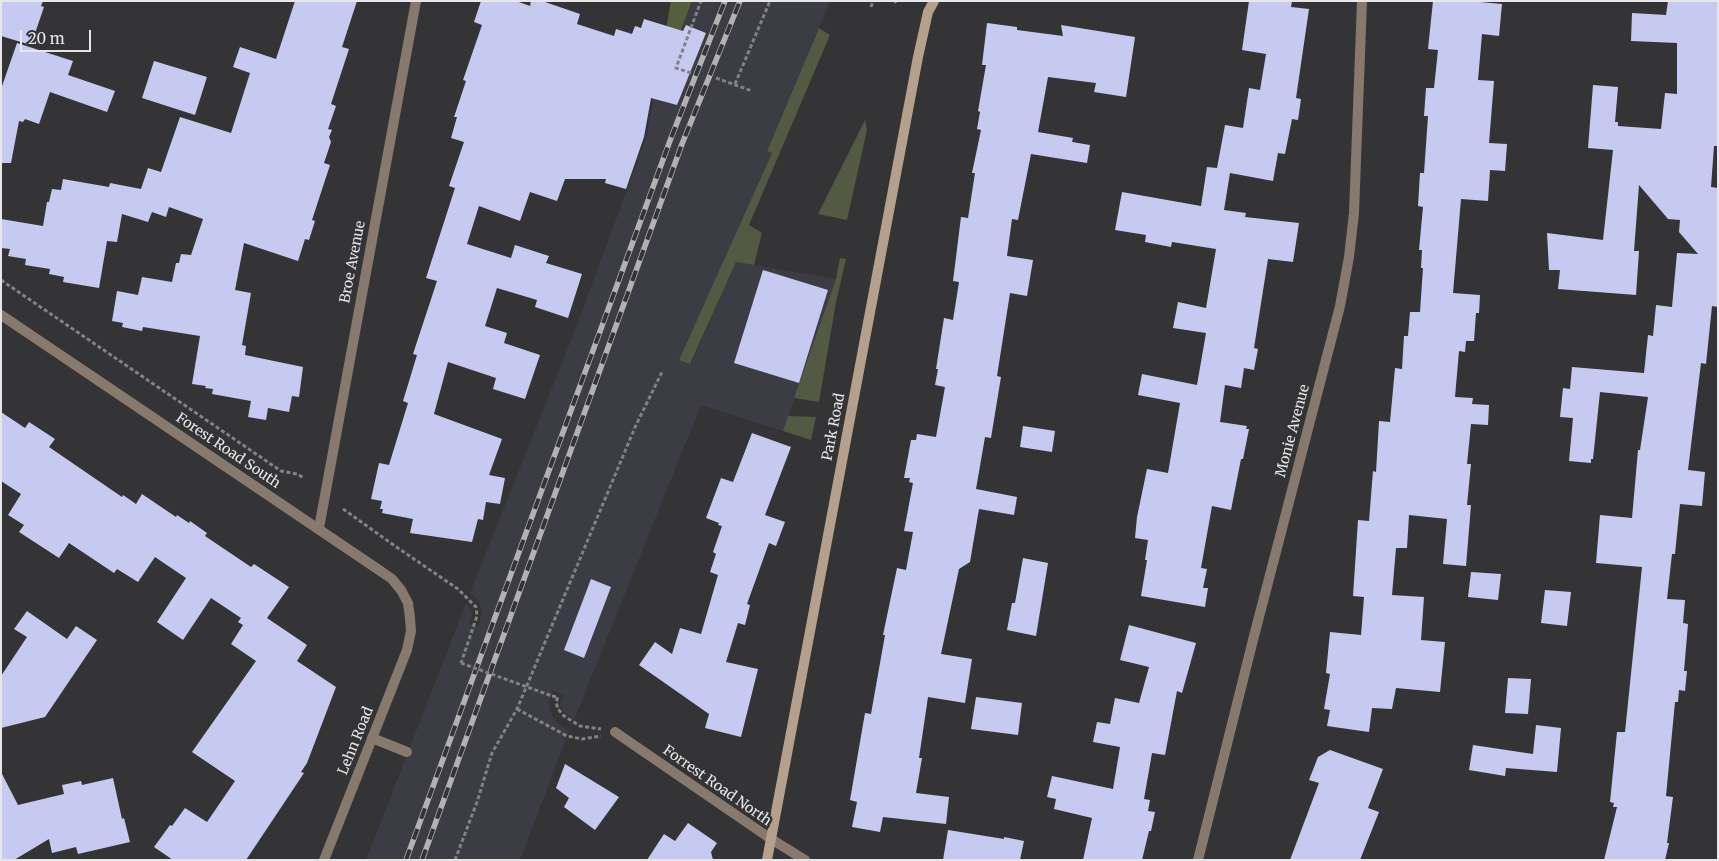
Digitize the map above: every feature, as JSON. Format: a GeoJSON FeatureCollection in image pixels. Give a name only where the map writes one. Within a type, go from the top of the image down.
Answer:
{"type":"FeatureCollection","features":[{"type":"Feature","properties":{"kind":"main road","name":"Park Road"},"geometry":{"type":"LineString","coordinates":[[767,860],[918,57],[928,12],[934,1]]}},
{"type":"Feature","properties":{"kind":"street","name":"Broe Avenue"},"geometry":{"type":"LineString","coordinates":[[319,528],[416,1]]}},
{"type":"Feature","properties":{"kind":"street","name":"Monie Avenue"},"geometry":{"type":"LineString","coordinates":[[1198,860],[1340,306],[1349,257],[1354,213],[1362,1]]}},
{"type":"Feature","properties":{"kind":"street","name":"Forest Road South"},"geometry":{"type":"LineString","coordinates":[[1,315],[392,579],[408,603],[410,631]]}},
{"type":"Feature","properties":{"kind":"street","name":"Lehn Road"},"geometry":{"type":"LineString","coordinates":[[324,860],[407,650],[410,631]]}},
{"type":"Feature","properties":{"kind":"street","name":"Forrest Road North"},"geometry":{"type":"LineString","coordinates":[[616,732],[771,839],[805,860]]}},
{"type":"Feature","properties":{"kind":"street"},"geometry":{"type":"LineString","coordinates":[[372,738],[407,752]]}},
{"type":"Feature","properties":{"kind":"path"},"geometry":{"type":"LineString","coordinates":[[691,73],[676,68],[701,1]]}},
{"type":"Feature","properties":{"kind":"path"},"geometry":{"type":"LineString","coordinates":[[735,84],[770,1]]}},
{"type":"Feature","properties":{"kind":"path"},"geometry":{"type":"LineString","coordinates":[[872,7],[873,1]]}},
{"type":"Feature","properties":{"kind":"path"},"geometry":{"type":"LineString","coordinates":[[716,78],[752,91]]}},
{"type":"Feature","properties":{"kind":"path"},"geometry":{"type":"LineString","coordinates":[[1,280],[281,470],[304,478]]}},
{"type":"Feature","properties":{"kind":"path"},"geometry":{"type":"LineString","coordinates":[[455,860],[477,802],[492,752],[517,709],[636,425],[662,372]]}},
{"type":"Feature","properties":{"kind":"path"},"geometry":{"type":"LineString","coordinates":[[343,509],[466,596],[476,607],[477,616],[460,663],[558,697],[556,702],[558,709],[564,716],[580,726],[616,732]]}},
{"type":"Feature","properties":{"kind":"path"},"geometry":{"type":"LineString","coordinates":[[517,709],[567,736],[582,739],[616,732]]}},
{"type":"Feature","properties":{"kind":"shaded area"},"geometry":{"type":"Polygon","coordinates":[[[692,1],[830,1],[767,150],[772,153],[679,360],[691,364],[736,262],[836,279],[783,431],[701,405],[574,720],[563,711],[560,704],[564,695],[553,691],[549,701],[554,720],[569,731],[520,860],[366,860],[466,603],[473,612],[469,624],[479,626],[482,610],[478,600],[470,593],[573,335],[646,139],[653,102],[692,1]]]}},
{"type":"Feature","properties":{"kind":"green space"},"geometry":{"type":"Polygon","coordinates":[[[671,1],[692,1],[653,102],[671,1]]]}},
{"type":"Feature","properties":{"kind":"green space"},"geometry":{"type":"Polygon","coordinates":[[[819,28],[830,35],[749,225],[762,233],[754,265],[736,262],[690,364],[679,360],[772,153],[767,151],[819,28]]]}},
{"type":"Feature","properties":{"kind":"green space"},"geometry":{"type":"Polygon","coordinates":[[[865,120],[867,130],[847,220],[818,214],[865,120]]]}},
{"type":"Feature","properties":{"kind":"green space"},"geometry":{"type":"Polygon","coordinates":[[[840,258],[846,259],[836,302],[819,402],[794,398],[836,279],[840,258]]]}},
{"type":"Feature","properties":{"kind":"green space"},"geometry":{"type":"Polygon","coordinates":[[[788,416],[816,417],[811,440],[783,431],[788,416]]]}},
{"type":"Feature","properties":{"kind":"building"},"geometry":{"type":"Polygon","coordinates":[[[1,1],[43,1],[41,6],[44,7],[31,45],[1,36],[1,1]]]}},
{"type":"Feature","properties":{"kind":"building"},"geometry":{"type":"Polygon","coordinates":[[[295,1],[357,1],[342,47],[349,49],[331,104],[336,106],[328,129],[332,130],[329,137],[331,142],[324,163],[330,165],[312,220],[315,221],[309,240],[305,239],[298,261],[244,243],[235,290],[251,293],[242,345],[246,346],[245,355],[303,367],[299,397],[292,396],[289,412],[268,408],[266,420],[248,417],[251,401],[212,394],[213,389],[192,384],[200,336],[143,327],[142,331],[122,327],[123,323],[112,321],[117,291],[138,295],[142,277],[172,282],[176,263],[179,263],[181,254],[191,255],[203,219],[169,207],[166,217],[152,212],[148,222],[122,214],[117,242],[107,241],[99,288],[63,282],[64,277],[49,274],[50,269],[25,265],[26,259],[8,256],[10,249],[1,248],[1,219],[43,226],[47,202],[49,202],[52,189],[61,190],[63,179],[109,187],[110,183],[141,189],[148,168],[161,172],[180,117],[231,133],[250,73],[233,67],[240,47],[276,59],[295,1]]]}},
{"type":"Feature","properties":{"kind":"building"},"geometry":{"type":"Polygon","coordinates":[[[481,1],[516,1],[530,6],[531,1],[542,1],[580,14],[577,24],[614,36],[616,29],[632,34],[635,26],[641,28],[644,19],[683,31],[686,25],[706,33],[677,105],[651,98],[644,137],[626,189],[605,183],[606,179],[565,179],[557,201],[530,192],[520,221],[479,206],[467,244],[511,258],[515,245],[549,256],[546,263],[582,274],[568,318],[535,307],[537,300],[497,288],[485,326],[507,333],[504,343],[540,355],[525,399],[493,389],[496,378],[448,362],[434,414],[502,439],[489,475],[505,478],[500,504],[486,502],[483,520],[478,519],[472,542],[410,533],[413,519],[382,513],[383,509],[380,509],[382,501],[371,499],[379,463],[389,465],[408,403],[403,401],[417,355],[413,354],[437,281],[426,278],[455,188],[449,186],[464,142],[451,138],[457,117],[454,117],[466,81],[463,80],[482,25],[474,22],[481,1]]]}},
{"type":"Feature","properties":{"kind":"building"},"geometry":{"type":"Polygon","coordinates":[[[1249,1],[1292,1],[1291,7],[1309,9],[1296,98],[1301,99],[1298,120],[1292,119],[1285,154],[1278,153],[1273,181],[1230,173],[1224,210],[1246,213],[1245,217],[1299,223],[1293,262],[1268,259],[1254,348],[1258,349],[1254,370],[1244,368],[1241,388],[1225,385],[1220,422],[1247,426],[1246,429],[1249,429],[1231,510],[1212,506],[1201,568],[1207,569],[1203,588],[1208,588],[1205,607],[1141,596],[1148,540],[1135,538],[1137,517],[1147,469],[1168,473],[1180,403],[1138,395],[1142,374],[1197,385],[1206,333],[1173,328],[1178,302],[1206,308],[1216,249],[1172,242],[1171,247],[1145,242],[1146,235],[1115,230],[1122,192],[1201,206],[1207,167],[1217,168],[1225,125],[1243,128],[1249,88],[1260,90],[1266,54],[1242,50],[1249,1]]]}},
{"type":"Feature","properties":{"kind":"building"},"geometry":{"type":"Polygon","coordinates":[[[1433,1],[1469,1],[1502,4],[1499,36],[1482,34],[1478,80],[1494,81],[1489,143],[1507,144],[1505,171],[1490,170],[1488,201],[1461,199],[1453,293],[1480,295],[1479,313],[1476,313],[1474,341],[1466,341],[1465,352],[1459,351],[1455,397],[1473,398],[1472,404],[1489,405],[1488,425],[1471,424],[1467,464],[1471,464],[1467,505],[1471,505],[1466,566],[1443,564],[1447,519],[1409,515],[1407,548],[1396,548],[1392,595],[1424,597],[1421,640],[1445,642],[1440,692],[1396,688],[1392,709],[1372,708],[1369,732],[1327,726],[1330,710],[1324,709],[1330,674],[1326,673],[1330,632],[1361,635],[1364,597],[1353,596],[1358,520],[1369,521],[1373,471],[1376,472],[1379,421],[1390,422],[1395,368],[1402,369],[1404,336],[1408,336],[1410,312],[1420,312],[1423,268],[1421,268],[1422,250],[1419,250],[1423,207],[1418,206],[1420,173],[1424,173],[1428,116],[1424,116],[1426,88],[1434,88],[1438,50],[1428,49],[1433,1]]]}},
{"type":"Feature","properties":{"kind":"building"},"geometry":{"type":"Polygon","coordinates":[[[1668,1],[1718,1],[1718,146],[1714,146],[1711,187],[1718,188],[1718,307],[1712,306],[1706,364],[1701,363],[1688,470],[1705,472],[1702,506],[1680,504],[1675,554],[1672,554],[1667,599],[1685,600],[1683,623],[1688,624],[1684,671],[1687,671],[1685,691],[1679,690],[1678,702],[1675,702],[1666,796],[1673,797],[1667,843],[1669,843],[1665,860],[1604,860],[1617,807],[1613,807],[1614,803],[1610,802],[1617,732],[1625,732],[1642,567],[1596,563],[1600,515],[1632,518],[1638,450],[1640,450],[1648,397],[1600,392],[1593,459],[1591,459],[1591,463],[1569,461],[1573,418],[1560,417],[1563,388],[1570,389],[1572,367],[1644,373],[1648,335],[1653,336],[1656,305],[1672,307],[1677,253],[1698,254],[1679,232],[1680,220],[1668,219],[1639,185],[1634,251],[1639,251],[1636,295],[1558,289],[1560,270],[1549,270],[1547,233],[1603,240],[1613,150],[1588,148],[1593,85],[1618,87],[1615,122],[1618,122],[1618,126],[1661,129],[1665,93],[1677,94],[1677,43],[1631,41],[1632,13],[1666,15],[1668,1]]]}},
{"type":"Feature","properties":{"kind":"building"},"geometry":{"type":"Polygon","coordinates":[[[987,23],[1017,27],[1017,30],[1063,36],[1061,25],[1135,37],[1126,97],[1094,92],[1096,83],[1048,77],[1038,132],[1073,138],[1072,142],[1090,145],[1087,163],[1031,154],[1018,220],[1012,219],[1007,256],[1033,260],[1027,296],[1010,293],[997,376],[1001,377],[991,438],[985,437],[976,489],[1017,497],[1014,515],[979,509],[970,562],[959,569],[941,654],[972,659],[965,703],[928,697],[919,758],[922,758],[916,793],[949,797],[946,824],[883,817],[880,832],[852,827],[857,802],[850,800],[865,713],[871,714],[885,635],[883,635],[897,568],[906,570],[913,532],[904,531],[913,483],[909,482],[910,478],[904,478],[911,440],[916,440],[917,434],[936,437],[945,387],[935,385],[938,369],[936,369],[944,318],[953,320],[959,282],[953,281],[961,217],[968,218],[975,173],[972,173],[981,130],[977,129],[980,112],[978,111],[986,65],[982,65],[987,23]]]}},
{"type":"Feature","properties":{"kind":"building"},"geometry":{"type":"Polygon","coordinates":[[[17,43],[73,61],[68,75],[115,91],[107,112],[50,92],[39,124],[25,119],[23,122],[19,121],[11,163],[1,163],[1,89],[17,43]]]}},
{"type":"Feature","properties":{"kind":"building"},"geometry":{"type":"Polygon","coordinates":[[[154,61],[207,77],[195,115],[142,98],[154,61]]]}},
{"type":"Feature","properties":{"kind":"building"},"geometry":{"type":"Polygon","coordinates":[[[763,270],[828,290],[799,383],[734,363],[763,270]]]}},
{"type":"Feature","properties":{"kind":"building"},"geometry":{"type":"Polygon","coordinates":[[[1,412],[25,428],[29,422],[55,439],[49,447],[122,497],[123,495],[136,504],[142,494],[176,517],[177,515],[189,523],[190,521],[207,533],[205,536],[251,567],[254,564],[289,587],[267,618],[307,645],[297,661],[336,687],[307,763],[301,772],[304,773],[246,860],[173,860],[154,847],[185,808],[207,822],[235,781],[192,752],[256,661],[231,644],[243,625],[238,622],[241,618],[211,598],[183,640],[157,622],[186,578],[155,557],[138,582],[117,569],[114,573],[69,543],[59,558],[19,532],[24,525],[8,515],[21,494],[1,481],[1,412]]]}},
{"type":"Feature","properties":{"kind":"building"},"geometry":{"type":"Polygon","coordinates":[[[1023,426],[1055,431],[1052,452],[1020,447],[1023,426]]]}},
{"type":"Feature","properties":{"kind":"building"},"geometry":{"type":"Polygon","coordinates":[[[752,433],[791,447],[765,515],[785,522],[776,546],[769,543],[747,604],[750,605],[745,625],[738,623],[726,662],[758,669],[741,737],[705,728],[709,714],[639,665],[655,642],[672,654],[680,628],[701,634],[718,575],[710,572],[716,554],[713,552],[722,526],[706,518],[721,478],[733,482],[752,433]]]}},
{"type":"Feature","properties":{"kind":"building"},"geometry":{"type":"Polygon","coordinates":[[[1023,558],[1048,563],[1036,636],[1007,630],[1012,603],[1015,603],[1023,558]]]}},
{"type":"Feature","properties":{"kind":"building"},"geometry":{"type":"Polygon","coordinates":[[[1471,572],[1501,574],[1498,600],[1468,597],[1471,572]]]}},
{"type":"Feature","properties":{"kind":"building"},"geometry":{"type":"Polygon","coordinates":[[[591,579],[611,587],[584,658],[564,650],[591,579]]]}},
{"type":"Feature","properties":{"kind":"building"},"geometry":{"type":"Polygon","coordinates":[[[1545,590],[1571,592],[1567,626],[1541,623],[1545,590]]]}},
{"type":"Feature","properties":{"kind":"building"},"geometry":{"type":"Polygon","coordinates":[[[27,611],[67,639],[76,626],[97,640],[45,717],[1,728],[1,676],[27,637],[14,629],[27,611]]]}},
{"type":"Feature","properties":{"kind":"building"},"geometry":{"type":"Polygon","coordinates":[[[1129,625],[1196,643],[1182,693],[1177,691],[1165,755],[1152,753],[1144,799],[1150,800],[1148,811],[1155,812],[1142,860],[1083,860],[1092,818],[1054,809],[1056,799],[1047,797],[1052,776],[1113,789],[1120,747],[1093,742],[1097,722],[1110,724],[1115,698],[1139,703],[1149,667],[1120,660],[1129,625]]]}},
{"type":"Feature","properties":{"kind":"building"},"geometry":{"type":"Polygon","coordinates":[[[1508,678],[1531,679],[1528,714],[1505,713],[1508,678]]]}},
{"type":"Feature","properties":{"kind":"building"},"geometry":{"type":"Polygon","coordinates":[[[976,697],[1022,703],[1018,735],[971,729],[976,697]]]}},
{"type":"Feature","properties":{"kind":"building"},"geometry":{"type":"Polygon","coordinates":[[[1536,725],[1561,728],[1557,772],[1506,768],[1505,776],[1469,770],[1473,745],[1533,754],[1536,725]]]}},
{"type":"Feature","properties":{"kind":"building"},"geometry":{"type":"Polygon","coordinates":[[[1330,750],[1383,769],[1368,808],[1379,812],[1360,860],[1290,860],[1319,783],[1309,780],[1318,757],[1330,750]]]}},
{"type":"Feature","properties":{"kind":"building"},"geometry":{"type":"Polygon","coordinates":[[[565,764],[619,797],[595,830],[564,807],[569,798],[556,788],[565,764]]]}},
{"type":"Feature","properties":{"kind":"building"},"geometry":{"type":"Polygon","coordinates":[[[1,772],[18,805],[64,794],[62,785],[81,781],[82,785],[113,778],[122,819],[124,818],[130,842],[78,854],[76,847],[52,853],[49,839],[14,860],[1,860],[1,772]]]}},
{"type":"Feature","properties":{"kind":"building"},"geometry":{"type":"Polygon","coordinates":[[[688,823],[717,843],[711,852],[713,860],[647,860],[664,834],[675,841],[688,823]]]}},
{"type":"Feature","properties":{"kind":"building"},"geometry":{"type":"Polygon","coordinates":[[[948,830],[1024,841],[1020,860],[943,860],[948,830]]]}},
{"type":"Feature","properties":{"kind":"railway"},"geometry":{"type":"LineString","coordinates":[[406,860],[671,138],[725,1]]}},
{"type":"Feature","properties":{"kind":"railway"},"geometry":{"type":"LineString","coordinates":[[422,860],[682,144],[740,1]]}}]}
